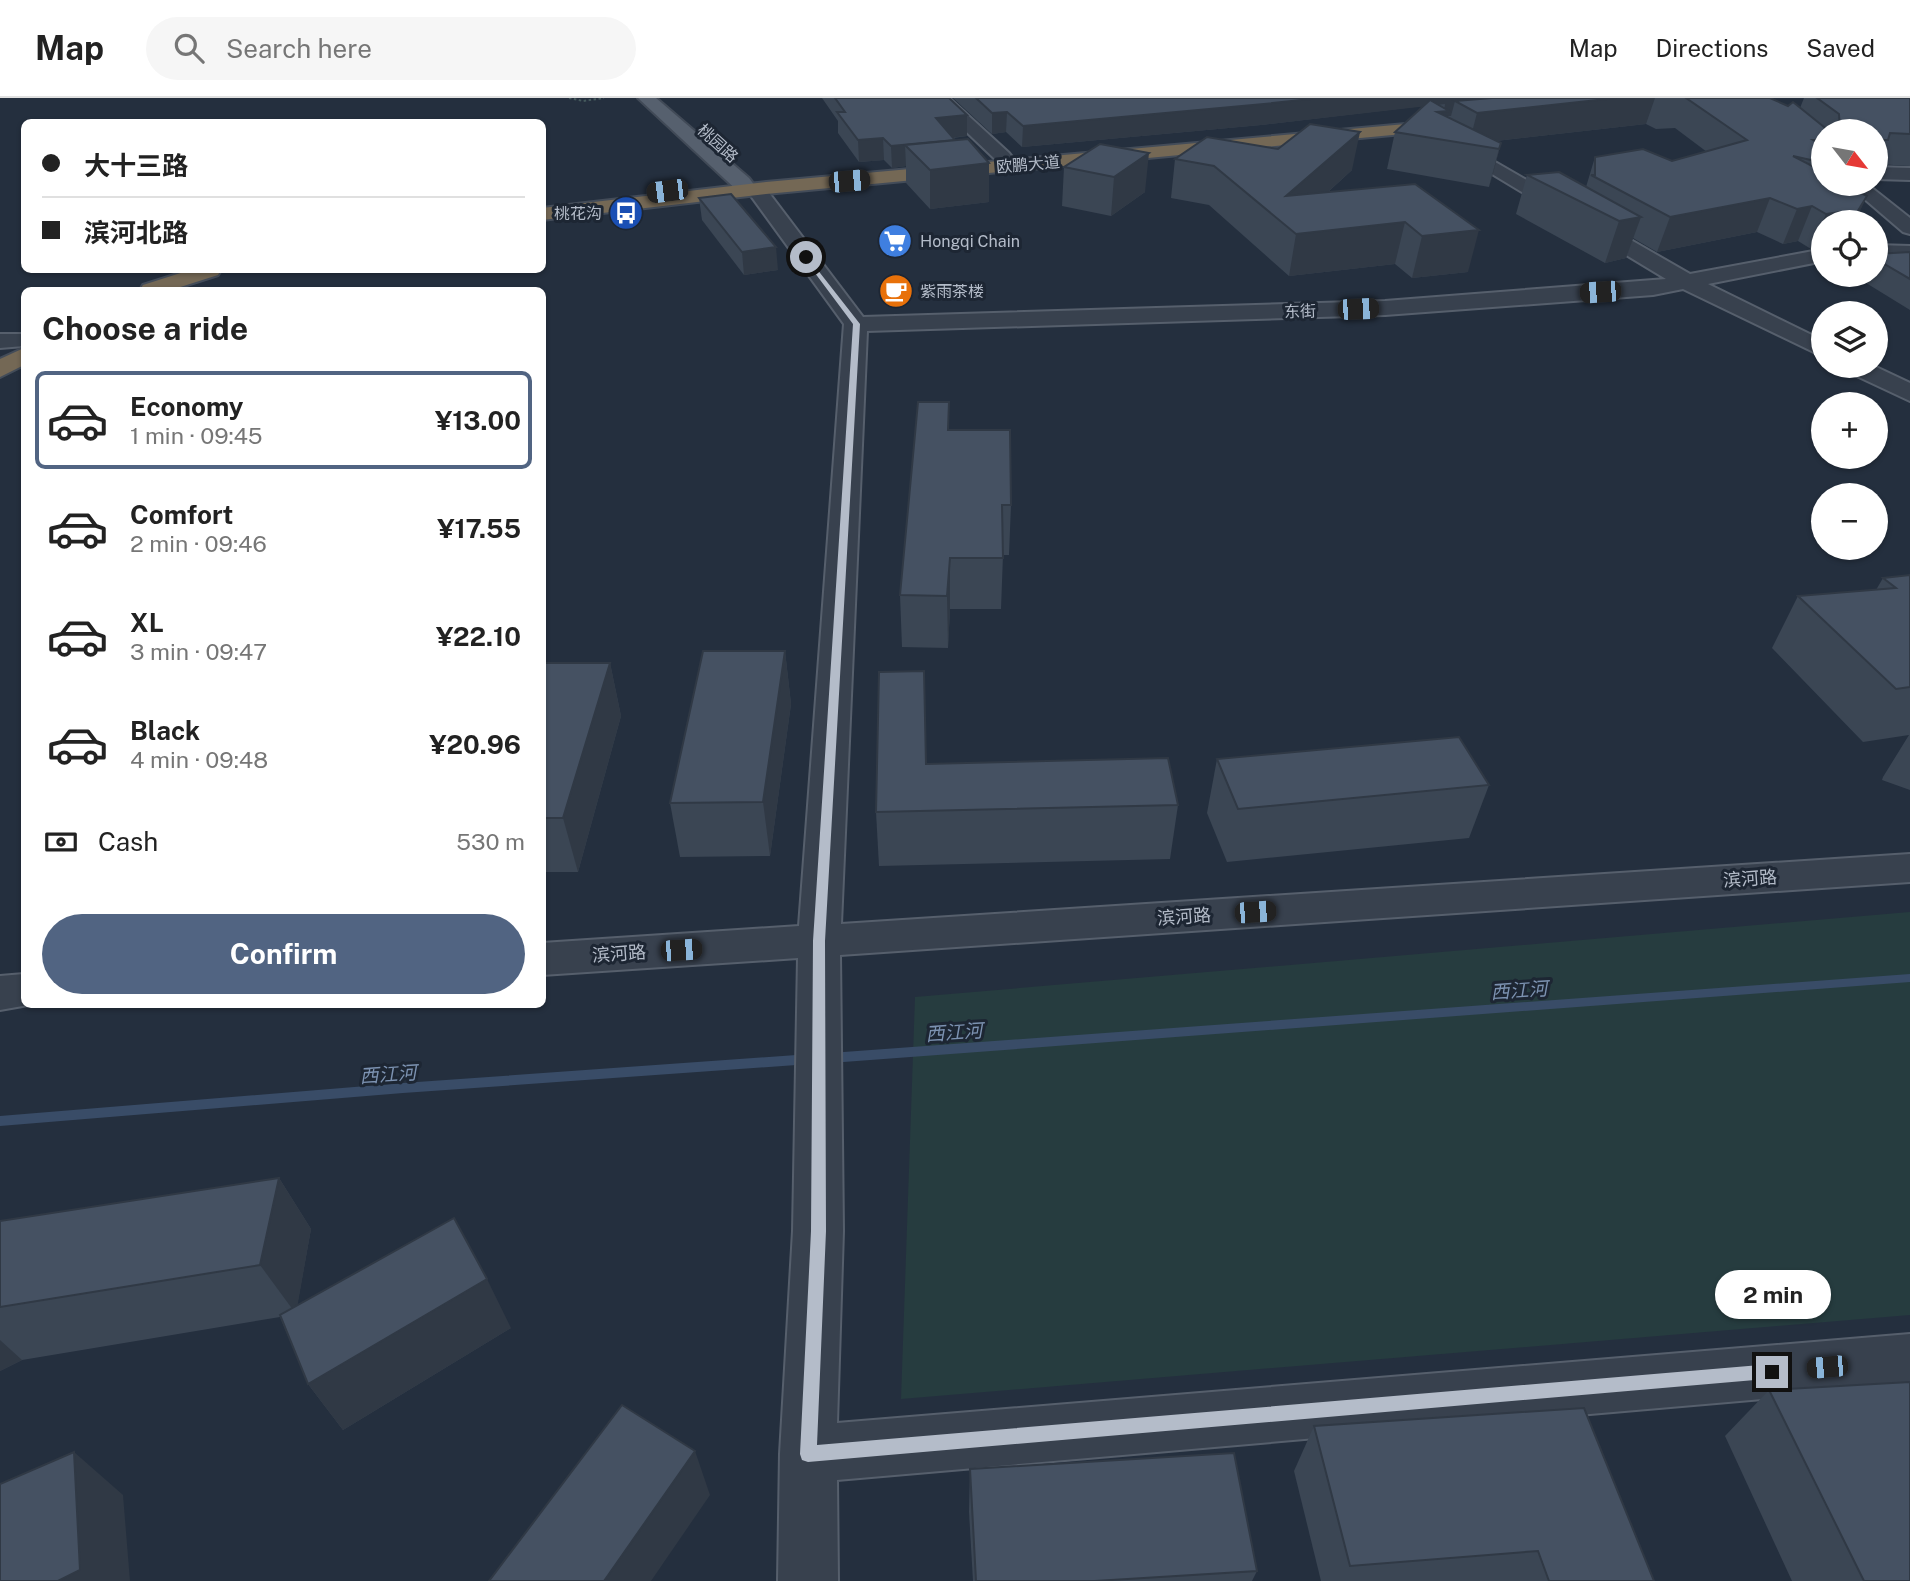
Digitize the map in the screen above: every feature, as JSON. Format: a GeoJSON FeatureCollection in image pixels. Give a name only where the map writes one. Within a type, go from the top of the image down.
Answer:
{"type":"FeatureCollection","features":[{"type":"Feature","properties":{"kind":"highway","name":"欧鹏大道"},"geometry":{"type":"LineString","coordinates":[[755,186],[1419,123],[1461,116]]}},
{"type":"Feature","properties":{"kind":"highway","name":"欧鹏大道"},"geometry":{"type":"LineString","coordinates":[[546,213],[1003,157],[1419,123]]}},
{"type":"Feature","properties":{"kind":"highway"},"geometry":{"type":"LineString","coordinates":[[546,205],[755,186]]}},
{"type":"Feature","properties":{"kind":"highway"},"geometry":{"type":"LineString","coordinates":[[127,287],[169,273]]}},
{"type":"Feature","properties":{"kind":"highway"},"geometry":{"type":"LineString","coordinates":[[160,287],[202,273]]}},
{"type":"Feature","properties":{"kind":"highway"},"geometry":{"type":"LineString","coordinates":[[0,370],[14,345]]}},
{"type":"Feature","properties":{"kind":"main road"},"geometry":{"type":"LineString","coordinates":[[646,98],[755,186]]}},
{"type":"Feature","properties":{"kind":"main road","name":"桃园路"},"geometry":{"type":"LineString","coordinates":[[669,98],[755,186]]}},
{"type":"Feature","properties":{"kind":"street"},"geometry":{"type":"LineString","coordinates":[[939,98],[1003,157]]}},
{"type":"Feature","properties":{"kind":"street"},"geometry":{"type":"LineString","coordinates":[[1419,123],[1687,282],[1811,344]]}},
{"type":"Feature","properties":{"kind":"street"},"geometry":{"type":"LineString","coordinates":[[1888,173],[1910,174]]}},
{"type":"Feature","properties":{"kind":"street"},"geometry":{"type":"LineString","coordinates":[[755,186],[856,324],[819,941],[818,1231],[808,1454],[808,1581]]}},
{"type":"Feature","properties":{"kind":"street"},"geometry":{"type":"LineString","coordinates":[[1871,196],[1910,228]]}},
{"type":"Feature","properties":{"kind":"street"},"geometry":{"type":"LineString","coordinates":[[1888,251],[1910,252]]}},
{"type":"Feature","properties":{"kind":"street","name":"东街"},"geometry":{"type":"LineString","coordinates":[[856,324],[1385,308],[1653,288],[1811,258]]}},
{"type":"Feature","properties":{"kind":"street"},"geometry":{"type":"LineString","coordinates":[[1879,378],[1910,393]]}},
{"type":"Feature","properties":{"kind":"street","name":"滨河路"},"geometry":{"type":"LineString","coordinates":[[546,959],[1910,868]]}},
{"type":"Feature","properties":{"kind":"street"},"geometry":{"type":"LineString","coordinates":[[0,993],[21,991]]}},
{"type":"Feature","properties":{"kind":"street"},"geometry":{"type":"LineString","coordinates":[[808,1454],[1910,1360]]}},
{"type":"Feature","properties":{"kind":"path"},"geometry":{"type":"LineString","coordinates":[[569,98],[583,101],[604,98]]}},
{"type":"Feature","properties":{"kind":"green space"},"geometry":{"type":"Polygon","coordinates":[[[1910,912],[1910,1315],[901,1399],[915,997],[1910,912]]]}},
{"type":"Feature","properties":{"kind":"building"},"geometry":{"type":"Polygon","coordinates":[[[835,98],[949,98],[967,115],[936,118],[955,140],[891,146],[883,138],[858,140],[837,112],[845,112],[835,98]]]}},
{"type":"Feature","properties":{"kind":"building"},"geometry":{"type":"Polygon","coordinates":[[[976,98],[1320,98],[1023,126],[1007,112],[992,113],[976,98]]]}},
{"type":"Feature","properties":{"kind":"building"},"geometry":{"type":"Polygon","coordinates":[[[1492,98],[1616,98],[1477,113],[1455,101],[1492,98]]]}},
{"type":"Feature","properties":{"kind":"building"},"geometry":{"type":"Polygon","coordinates":[[[1686,98],[1770,98],[1788,106],[1793,102],[1814,119],[1811,119],[1811,160],[1793,156],[1811,165],[1811,196],[1867,196],[1858,210],[1819,210],[1812,206],[1797,209],[1770,198],[1670,217],[1591,175],[1595,175],[1595,157],[1643,149],[1672,161],[1747,140],[1686,98]]]}},
{"type":"Feature","properties":{"kind":"building"},"geometry":{"type":"Polygon","coordinates":[[[1817,98],[1910,98],[1910,134],[1890,133],[1888,140],[1888,119],[1839,119],[1839,114],[1817,98]]]}},
{"type":"Feature","properties":{"kind":"building"},"geometry":{"type":"Polygon","coordinates":[[[1430,100],[1449,111],[1437,112],[1501,143],[1499,149],[1395,132],[1430,100]]]}},
{"type":"Feature","properties":{"kind":"building"},"geometry":{"type":"Polygon","coordinates":[[[1310,124],[1360,132],[1286,196],[1415,184],[1479,230],[1422,236],[1405,222],[1296,234],[1214,166],[1175,159],[1207,137],[1278,149],[1310,124]]]}},
{"type":"Feature","properties":{"kind":"building"},"geometry":{"type":"Polygon","coordinates":[[[968,139],[989,163],[930,170],[905,145],[968,139]]]}},
{"type":"Feature","properties":{"kind":"building"},"geometry":{"type":"Polygon","coordinates":[[[1100,144],[1149,153],[1114,177],[1064,167],[1100,144]]]}},
{"type":"Feature","properties":{"kind":"building"},"geometry":{"type":"Polygon","coordinates":[[[1559,172],[1641,217],[1619,221],[1527,175],[1559,172]]]}},
{"type":"Feature","properties":{"kind":"building"},"geometry":{"type":"Polygon","coordinates":[[[731,194],[776,247],[742,252],[699,198],[731,194]]]}},
{"type":"Feature","properties":{"kind":"building"},"geometry":{"type":"Polygon","coordinates":[[[1910,252],[1910,279],[1888,266],[1888,253],[1910,252]]]}},
{"type":"Feature","properties":{"kind":"building"},"geometry":{"type":"Polygon","coordinates":[[[918,402],[949,402],[948,430],[1010,430],[1011,505],[1002,505],[1003,558],[950,558],[947,596],[900,595],[918,402]]]}},
{"type":"Feature","properties":{"kind":"building"},"geometry":{"type":"Polygon","coordinates":[[[1910,575],[1910,687],[1896,689],[1798,596],[1896,588],[1883,578],[1910,575]]]}},
{"type":"Feature","properties":{"kind":"building"},"geometry":{"type":"Polygon","coordinates":[[[703,651],[785,651],[763,802],[670,803],[703,651]]]}},
{"type":"Feature","properties":{"kind":"building"},"geometry":{"type":"Polygon","coordinates":[[[546,663],[610,663],[563,818],[546,818],[546,663]]]}},
{"type":"Feature","properties":{"kind":"building"},"geometry":{"type":"Polygon","coordinates":[[[924,671],[926,764],[1168,758],[1178,805],[876,812],[879,672],[924,671]]]}},
{"type":"Feature","properties":{"kind":"building"},"geometry":{"type":"Polygon","coordinates":[[[1459,737],[1489,785],[1238,809],[1217,759],[1459,737]]]}},
{"type":"Feature","properties":{"kind":"building"},"geometry":{"type":"Polygon","coordinates":[[[279,1178],[260,1265],[0,1307],[0,1221],[279,1178]]]}},
{"type":"Feature","properties":{"kind":"building"},"geometry":{"type":"Polygon","coordinates":[[[454,1218],[487,1279],[308,1384],[280,1315],[454,1218]]]}},
{"type":"Feature","properties":{"kind":"building"},"geometry":{"type":"Polygon","coordinates":[[[1910,1382],[1910,1581],[1864,1581],[1769,1390],[1910,1382]]]}},
{"type":"Feature","properties":{"kind":"building"},"geometry":{"type":"Polygon","coordinates":[[[622,1405],[695,1451],[604,1581],[489,1581],[622,1405]]]}},
{"type":"Feature","properties":{"kind":"building"},"geometry":{"type":"Polygon","coordinates":[[[1584,1408],[1654,1581],[1549,1581],[1538,1551],[1350,1566],[1314,1426],[1584,1408]]]}},
{"type":"Feature","properties":{"kind":"building"},"geometry":{"type":"Polygon","coordinates":[[[74,1452],[80,1570],[58,1581],[0,1581],[0,1484],[74,1452]]]}},
{"type":"Feature","properties":{"kind":"building"},"geometry":{"type":"Polygon","coordinates":[[[1234,1453],[1257,1571],[1095,1581],[976,1581],[970,1469],[1234,1453]]]}},
{"type":"Feature","properties":{"kind":"waterway","name":"西江河"},"geometry":{"type":"LineString","coordinates":[[830,1058],[1910,978]]}},
{"type":"Feature","properties":{"kind":"waterway","name":"西江河"},"geometry":{"type":"LineString","coordinates":[[0,1121],[403,1088],[810,1059]]}},
{"type":"Feature","properties":{"kind":"place","name":"桃花沟"},"geometry":{"type":"Point","coordinates":[626,213]}},
{"type":"Feature","properties":{"kind":"place","name":"Hongqi Chain"},"geometry":{"type":"Point","coordinates":[895,241]}},
{"type":"Feature","properties":{"kind":"place","name":"紫雨茶楼"},"geometry":{"type":"Point","coordinates":[896,291]}},
{"type":"Feature","properties":{"kind":"route"},"geometry":{"type":"LineString","coordinates":[[806,257],[856,324],[819,941],[818,1231],[808,1454],[1772,1372]]}}]}
